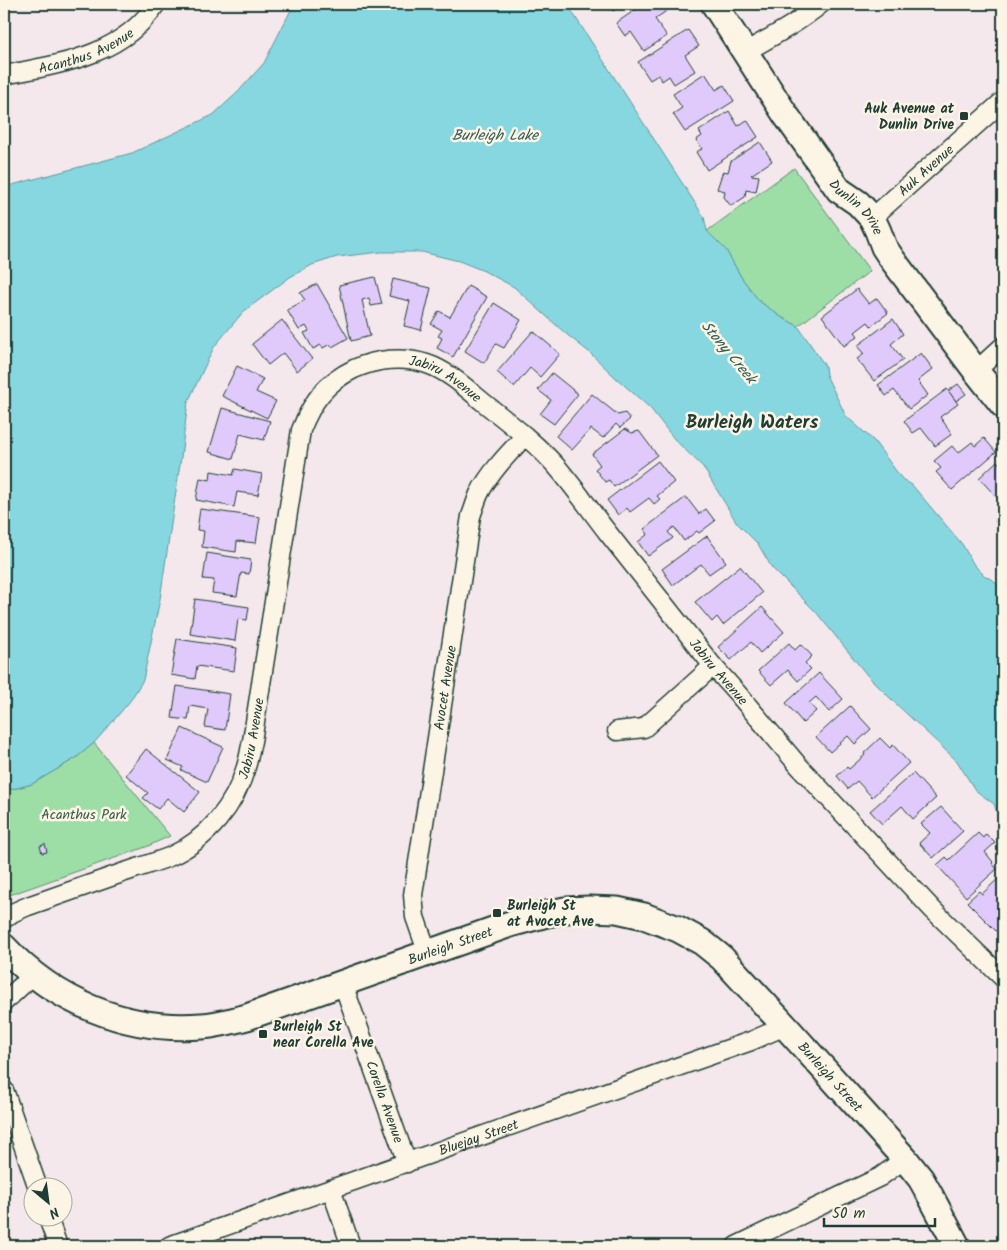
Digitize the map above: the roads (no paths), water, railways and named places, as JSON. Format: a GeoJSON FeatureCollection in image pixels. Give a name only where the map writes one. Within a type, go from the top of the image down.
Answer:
{"type":"FeatureCollection","features":[{"type":"Feature","properties":{"kind":"street","name":"Acanthus Avenue"},"geometry":{"type":"LineString","coordinates":[[4,75],[58,64],[97,52],[134,29],[150,14],[156,4]]}},
{"type":"Feature","properties":{"kind":"street","name":"Dunlin Drive"},"geometry":{"type":"LineString","coordinates":[[714,4],[785,114],[838,190],[858,203],[872,218],[884,247],[892,259],[1003,405]]}},
{"type":"Feature","properties":{"kind":"street"},"geometry":{"type":"LineString","coordinates":[[745,52],[786,29],[821,4]]}},
{"type":"Feature","properties":{"kind":"street","name":"Auk Avenue"},"geometry":{"type":"LineString","coordinates":[[872,218],[1003,101]]}},
{"type":"Feature","properties":{"kind":"street"},"geometry":{"type":"LineString","coordinates":[[976,371],[1003,346]]}},
{"type":"Feature","properties":{"kind":"street","name":"Jabiru Avenue"},"geometry":{"type":"LineString","coordinates":[[4,919],[28,906],[170,856],[201,837],[228,808],[238,791],[247,766],[301,430],[316,399],[326,388],[349,372],[380,360],[411,361],[427,364],[458,382],[526,436],[556,466],[713,666],[798,765],[926,903],[1003,978]]}},
{"type":"Feature","properties":{"kind":"street","name":"Avocet Avenue"},"geometry":{"type":"LineString","coordinates":[[428,954],[415,917],[413,895],[471,516],[480,492],[490,476],[526,436]]}},
{"type":"Feature","properties":{"kind":"street"},"geometry":{"type":"LineString","coordinates":[[617,731],[644,728],[713,666]]}},
{"type":"Feature","properties":{"kind":"street","name":"Burleigh Street"},"geometry":{"type":"LineString","coordinates":[[4,947],[19,964],[33,975],[57,991],[100,1013],[156,1025],[202,1026],[247,1018],[510,924],[547,914],[565,910],[589,909],[617,910],[644,916],[678,929],[702,942],[722,958],[905,1158],[921,1179],[957,1246]]}},
{"type":"Feature","properties":{"kind":"street"},"geometry":{"type":"LineString","coordinates":[[4,1002],[33,975]]}},
{"type":"Feature","properties":{"kind":"street","name":"Corella Avenue"},"geometry":{"type":"LineString","coordinates":[[343,984],[407,1163]]}},
{"type":"Feature","properties":{"kind":"street","name":"Bluejay Street"},"geometry":{"type":"LineString","coordinates":[[169,1246],[752,1041],[786,1026]]}},
{"type":"Feature","properties":{"kind":"street"},"geometry":{"type":"LineString","coordinates":[[4,1090],[35,1178]]}},
{"type":"Feature","properties":{"kind":"street"},"geometry":{"type":"LineString","coordinates":[[736,1246],[857,1189],[880,1177],[905,1158]]}},
{"type":"Feature","properties":{"kind":"street"},"geometry":{"type":"LineString","coordinates":[[331,1189],[351,1246]]}},
{"type":"Feature","properties":{"kind":"street"},"geometry":{"type":"LineString","coordinates":[[52,1228],[58,1246]]}},
{"type":"Feature","properties":{"kind":"water","name":"Burleigh Lake"},"geometry":{"type":"Polygon","coordinates":[[[294,4],[567,4],[704,217],[707,231],[726,250],[741,277],[759,301],[781,317],[798,326],[825,366],[826,375],[846,416],[874,441],[902,479],[912,485],[962,544],[974,565],[1003,590],[1003,830],[994,804],[975,790],[957,761],[867,675],[816,612],[772,568],[758,544],[737,523],[703,467],[675,440],[650,408],[514,287],[484,271],[459,261],[422,252],[381,252],[337,257],[312,265],[290,277],[243,312],[214,347],[188,402],[160,599],[143,680],[130,701],[109,726],[94,743],[76,758],[32,784],[4,790],[4,186],[132,153],[213,115],[238,92],[264,63],[294,4]]]}},
{"type":"Feature","properties":{"kind":"place","name":"Auk Avenue at Dunlin Drive"},"geometry":{"type":"Point","coordinates":[964,116]}},
{"type":"Feature","properties":{"kind":"place","name":"Burleigh St at Avocet Ave"},"geometry":{"type":"Point","coordinates":[497,913]}},
{"type":"Feature","properties":{"kind":"place","name":"Burleigh St near Corella Ave"},"geometry":{"type":"Point","coordinates":[263,1034]}},
{"type":"Feature","properties":{"kind":"district","name":"Burleigh Waters"},"geometry":{"type":"Point","coordinates":[752,421]}},
{"type":"Feature","properties":{"kind":"water label","name":"Stony Creek"},"geometry":{"type":"Point","coordinates":[729,352]}},
{"type":"Feature","properties":{"kind":"park label","name":"Acanthus Park"},"geometry":{"type":"Point","coordinates":[84,814]}}]}
